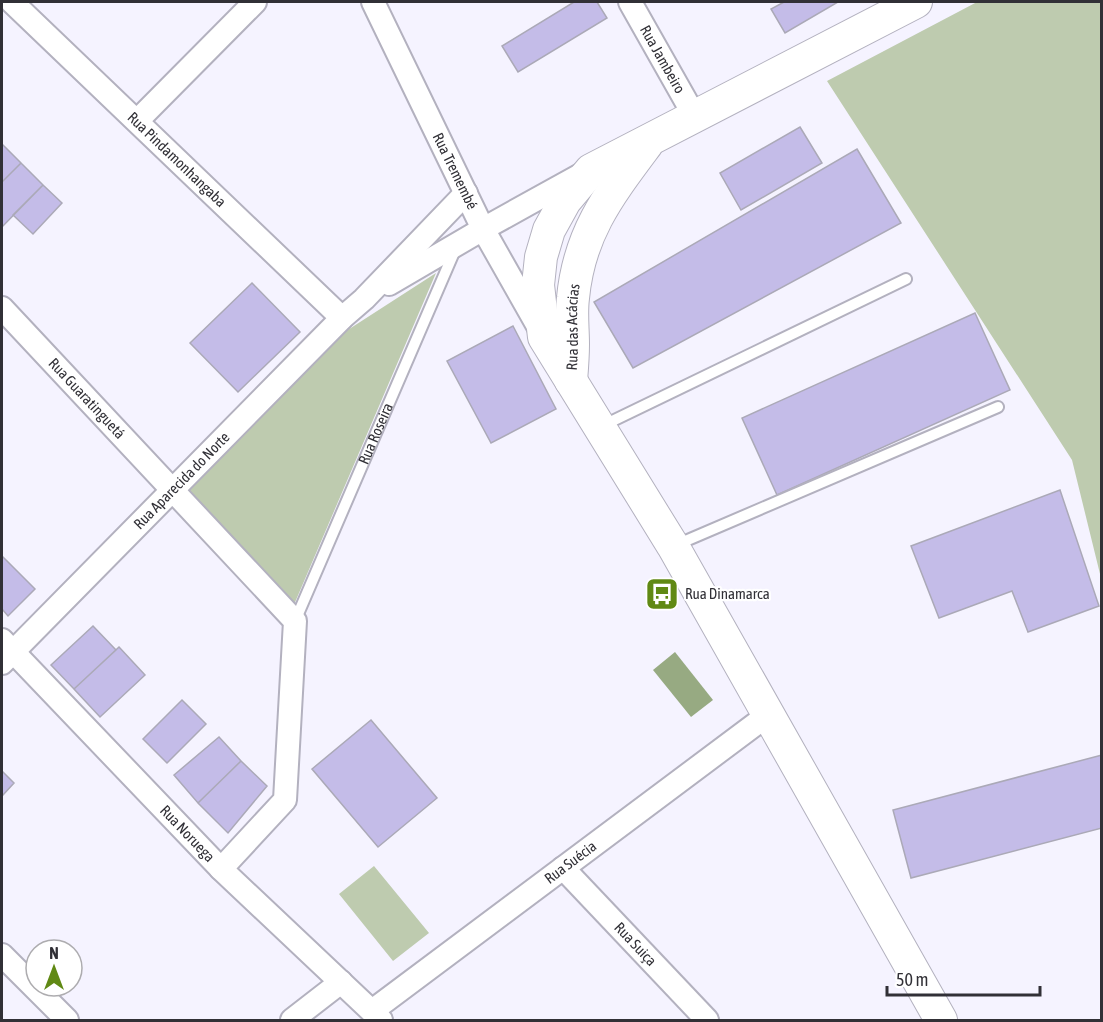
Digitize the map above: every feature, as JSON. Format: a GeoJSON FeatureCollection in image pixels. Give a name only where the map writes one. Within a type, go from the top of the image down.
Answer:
{"type":"FeatureCollection","features":[{"type":"Feature","properties":{"kind":"main road","name":"Rua das Acácias"},"geometry":{"type":"LineString","coordinates":[[571,381],[544,337],[538,285],[541,257],[549,230],[560,211],[591,170],[908,3]]}},
{"type":"Feature","properties":{"kind":"main road","name":"Rua das Acácias"},"geometry":{"type":"LineString","coordinates":[[571,381],[572,301],[577,264],[587,236],[607,198],[652,138]]}},
{"type":"Feature","properties":{"kind":"main road"},"geometry":{"type":"LineString","coordinates":[[571,381],[673,546],[941,1020]]}},
{"type":"Feature","properties":{"kind":"street","name":"Rua Pindamonhangaba"},"geometry":{"type":"LineString","coordinates":[[12,2],[342,318]]}},
{"type":"Feature","properties":{"kind":"street"},"geometry":{"type":"LineString","coordinates":[[137,120],[255,2]]}},
{"type":"Feature","properties":{"kind":"street","name":"Rua Tremembé"},"geometry":{"type":"LineString","coordinates":[[373,2],[483,229],[544,337]]}},
{"type":"Feature","properties":{"kind":"street","name":"Rua Jambeiro"},"geometry":{"type":"LineString","coordinates":[[630,2],[695,117]]}},
{"type":"Feature","properties":{"kind":"street","name":"Rua Aparecida do Norte"},"geometry":{"type":"LineString","coordinates":[[364,299],[483,229],[591,170]]}},
{"type":"Feature","properties":{"kind":"street","name":"Rua Aparecida do Norte"},"geometry":{"type":"LineString","coordinates":[[5,652],[173,490],[342,318],[364,299],[466,193]]}},
{"type":"Feature","properties":{"kind":"street","name":"Rua Guaratinguetá"},"geometry":{"type":"LineString","coordinates":[[2,308],[173,490]]}},
{"type":"Feature","properties":{"kind":"street"},"geometry":{"type":"LineString","coordinates":[[173,490],[295,621]]}},
{"type":"Feature","properties":{"kind":"street","name":"Rua Roseira"},"geometry":{"type":"LineString","coordinates":[[221,868],[285,800],[295,621]]}},
{"type":"Feature","properties":{"kind":"street","name":"Rua Noruega"},"geometry":{"type":"LineString","coordinates":[[5,652],[221,868],[377,1016]]}},
{"type":"Feature","properties":{"kind":"street","name":"Rua Suécia"},"geometry":{"type":"LineString","coordinates":[[377,1016],[563,868],[770,714]]}},
{"type":"Feature","properties":{"kind":"street","name":"Rua Suiça"},"geometry":{"type":"LineString","coordinates":[[563,868],[707,1020]]}},
{"type":"Feature","properties":{"kind":"street"},"geometry":{"type":"LineString","coordinates":[[2,956],[67,1020]]}},
{"type":"Feature","properties":{"kind":"street"},"geometry":{"type":"LineString","coordinates":[[292,1020],[341,982]]}},
{"type":"Feature","properties":{"kind":"lane","name":"Rua Roseira"},"geometry":{"type":"LineString","coordinates":[[295,621],[457,245]]}},
{"type":"Feature","properties":{"kind":"lane"},"geometry":{"type":"LineString","coordinates":[[600,427],[906,279]]}},
{"type":"Feature","properties":{"kind":"lane"},"geometry":{"type":"LineString","coordinates":[[673,546],[998,407]]}},
{"type":"Feature","properties":{"kind":"shaded area"},"geometry":{"type":"Polygon","coordinates":[[[977,2],[1101,2],[1101,578],[1072,460],[827,81],[977,2]]]}},
{"type":"Feature","properties":{"kind":"shaded area"},"geometry":{"type":"Polygon","coordinates":[[[436,273],[293,607],[184,490],[330,344],[343,333],[436,273]]]}},
{"type":"Feature","properties":{"kind":"shaded area"},"geometry":{"type":"Polygon","coordinates":[[[675,652],[713,700],[691,717],[653,670],[675,652]]]}},
{"type":"Feature","properties":{"kind":"shaded area"},"geometry":{"type":"Polygon","coordinates":[[[374,866],[429,933],[393,961],[339,894],[374,866]]]}},
{"type":"Feature","properties":{"kind":"building"},"geometry":{"type":"Polygon","coordinates":[[[574,2],[597,2],[607,18],[518,72],[502,46],[574,2]]]}},
{"type":"Feature","properties":{"kind":"building"},"geometry":{"type":"Polygon","coordinates":[[[784,2],[838,2],[785,33],[771,9],[784,2]]]}},
{"type":"Feature","properties":{"kind":"building"},"geometry":{"type":"Polygon","coordinates":[[[800,127],[822,163],[741,210],[720,173],[800,127]]]}},
{"type":"Feature","properties":{"kind":"building"},"geometry":{"type":"Polygon","coordinates":[[[2,144],[21,163],[2,182],[2,144]]]}},
{"type":"Feature","properties":{"kind":"building"},"geometry":{"type":"Polygon","coordinates":[[[857,149],[901,223],[633,368],[594,302],[857,149]]]}},
{"type":"Feature","properties":{"kind":"building"},"geometry":{"type":"Polygon","coordinates":[[[21,163],[43,185],[2,227],[2,182],[21,163]]]}},
{"type":"Feature","properties":{"kind":"building"},"geometry":{"type":"Polygon","coordinates":[[[43,185],[62,203],[33,234],[13,215],[43,185]]]}},
{"type":"Feature","properties":{"kind":"building"},"geometry":{"type":"Polygon","coordinates":[[[252,283],[300,332],[238,392],[190,343],[252,283]]]}},
{"type":"Feature","properties":{"kind":"building"},"geometry":{"type":"Polygon","coordinates":[[[975,313],[1010,390],[777,495],[742,418],[975,313]]]}},
{"type":"Feature","properties":{"kind":"building"},"geometry":{"type":"Polygon","coordinates":[[[513,326],[556,409],[491,443],[447,361],[513,326]]]}},
{"type":"Feature","properties":{"kind":"building"},"geometry":{"type":"Polygon","coordinates":[[[1060,490],[1099,606],[1028,632],[1012,591],[939,618],[911,546],[1060,490]]]}},
{"type":"Feature","properties":{"kind":"building"},"geometry":{"type":"Polygon","coordinates":[[[2,556],[35,589],[8,616],[2,609],[2,556]]]}},
{"type":"Feature","properties":{"kind":"building"},"geometry":{"type":"Polygon","coordinates":[[[93,626],[116,650],[74,689],[51,665],[93,626]]]}},
{"type":"Feature","properties":{"kind":"building"},"geometry":{"type":"Polygon","coordinates":[[[119,647],[145,675],[100,717],[74,689],[119,647]]]}},
{"type":"Feature","properties":{"kind":"building"},"geometry":{"type":"Polygon","coordinates":[[[182,700],[206,724],[167,763],[143,739],[182,700]]]}},
{"type":"Feature","properties":{"kind":"building"},"geometry":{"type":"Polygon","coordinates":[[[371,720],[437,798],[378,847],[312,769],[371,720]]]}},
{"type":"Feature","properties":{"kind":"building"},"geometry":{"type":"Polygon","coordinates":[[[219,737],[241,761],[198,803],[174,775],[219,737]]]}},
{"type":"Feature","properties":{"kind":"building"},"geometry":{"type":"Polygon","coordinates":[[[1102,755],[1102,828],[911,878],[893,810],[1102,755]]]}},
{"type":"Feature","properties":{"kind":"building"},"geometry":{"type":"Polygon","coordinates":[[[241,761],[267,786],[228,833],[198,803],[241,761]]]}},
{"type":"Feature","properties":{"kind":"building"},"geometry":{"type":"Polygon","coordinates":[[[2,771],[14,783],[2,796],[2,771]]]}},
{"type":"Feature","properties":{"kind":"place","name":"Rua Dinamarca"},"geometry":{"type":"Point","coordinates":[662,594]}}]}
